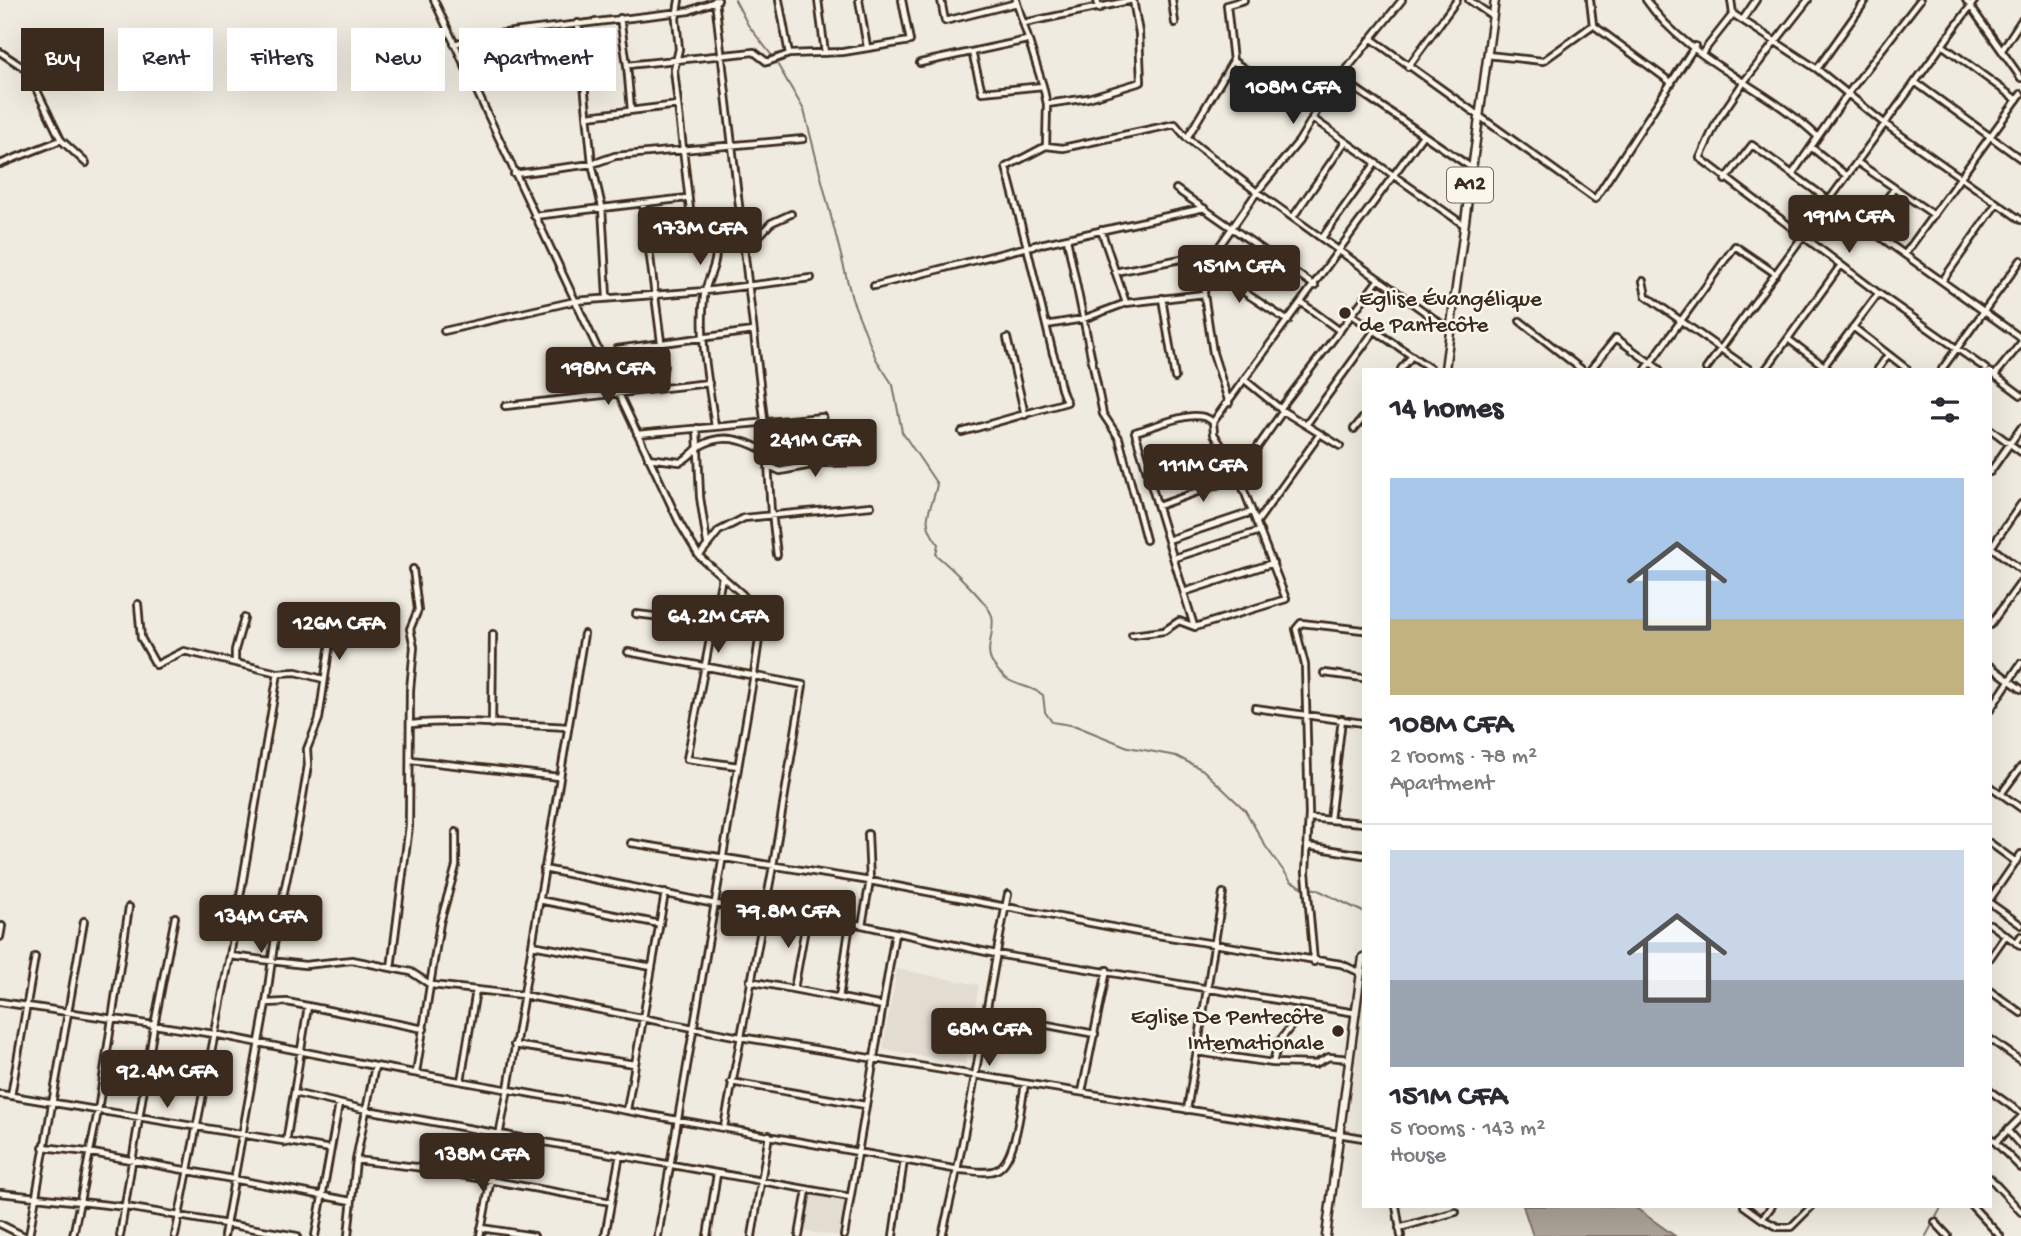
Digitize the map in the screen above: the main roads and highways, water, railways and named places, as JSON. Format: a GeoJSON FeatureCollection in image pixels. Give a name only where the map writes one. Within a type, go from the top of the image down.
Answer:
{"type":"FeatureCollection","features":[{"type":"Feature","properties":{"kind":"main road","name":"A12"},"geometry":{"type":"LineString","coordinates":[[1445,368],[1494,0]]}},
{"type":"Feature","properties":{"kind":"main road"},"geometry":{"type":"LineString","coordinates":[[1325,1236],[1362,965]]}},
{"type":"Feature","properties":{"kind":"waterway"},"geometry":{"type":"LineString","coordinates":[[735,0],[748,25],[773,57]]}},
{"type":"Feature","properties":{"kind":"waterway"},"geometry":{"type":"LineString","coordinates":[[776,62],[804,110],[852,299],[876,359],[893,385],[902,432],[937,484],[928,514],[929,527],[938,544],[936,555],[967,584],[989,610],[993,622],[989,653],[993,664],[1011,682],[1043,695],[1045,712],[1052,722],[1076,726],[1128,747],[1176,756],[1203,770],[1245,810],[1266,847],[1291,881],[1304,888],[1316,889],[1362,912]]}},
{"type":"Feature","properties":{"kind":"waterway"},"geometry":{"type":"LineString","coordinates":[[1992,1142],[2018,1117]]}},
{"type":"Feature","properties":{"kind":"waterway"},"geometry":{"type":"LineString","coordinates":[[1926,1236],[1941,1208]]}},
{"type":"Feature","properties":{"kind":"place","name":"Eglise Évangélique de Pantecôte"},"geometry":{"type":"Point","coordinates":[1345,313]}},
{"type":"Feature","properties":{"kind":"place","name":"Eglise De Pentecôte Internationale"},"geometry":{"type":"Point","coordinates":[1338,1031]}}]}
